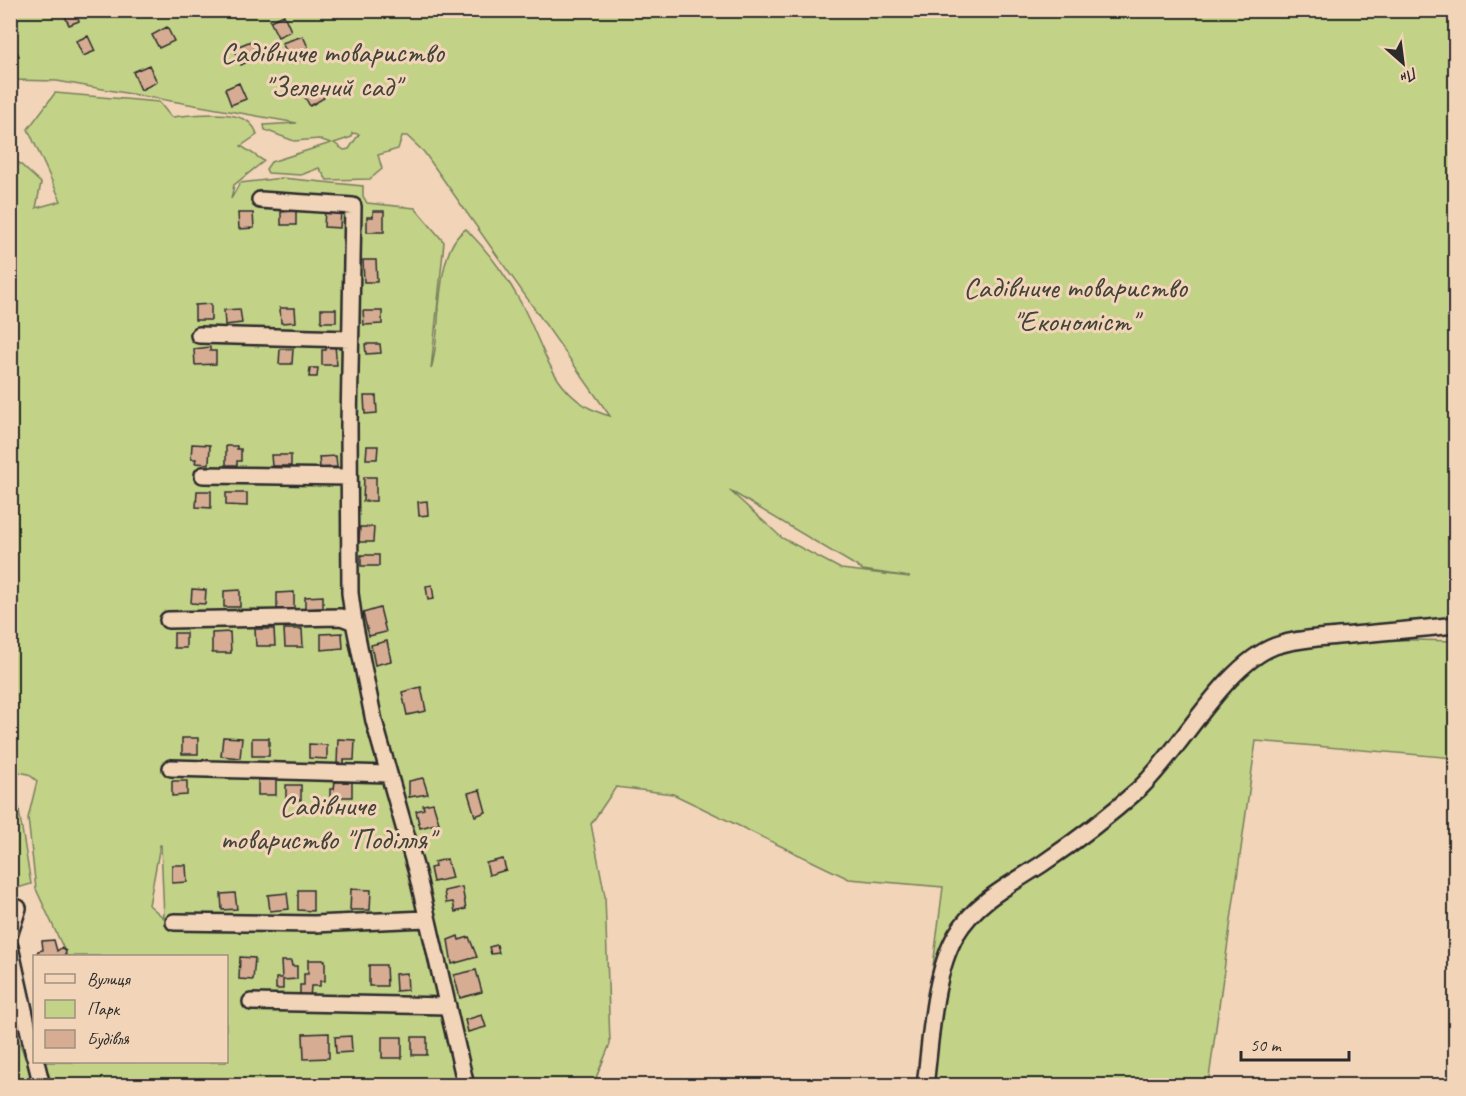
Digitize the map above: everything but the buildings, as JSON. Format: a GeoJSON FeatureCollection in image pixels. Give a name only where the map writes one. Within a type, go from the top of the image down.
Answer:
{"type":"FeatureCollection","features":[{"type":"Feature","properties":{"kind":"street"},"geometry":{"type":"LineString","coordinates":[[260,200],[353,206],[350,339],[350,593],[354,622],[388,774],[417,873],[466,1086]]}},
{"type":"Feature","properties":{"kind":"street"},"geometry":{"type":"LineString","coordinates":[[199,335],[350,339]]}},
{"type":"Feature","properties":{"kind":"street"},"geometry":{"type":"LineString","coordinates":[[202,475],[349,477]]}},
{"type":"Feature","properties":{"kind":"street"},"geometry":{"type":"LineString","coordinates":[[168,620],[341,617],[354,622]]}},
{"type":"Feature","properties":{"kind":"street"},"geometry":{"type":"LineString","coordinates":[[925,1086],[944,965],[955,936],[970,915],[991,896],[1089,830],[1139,789],[1161,767],[1226,684],[1251,658],[1276,645],[1306,639],[1455,625]]}},
{"type":"Feature","properties":{"kind":"street"},"geometry":{"type":"LineString","coordinates":[[171,768],[388,774]]}},
{"type":"Feature","properties":{"kind":"street"},"geometry":{"type":"LineString","coordinates":[[10,933],[18,908]]}},
{"type":"Feature","properties":{"kind":"street"},"geometry":{"type":"LineString","coordinates":[[174,922],[314,924],[426,919]]}},
{"type":"Feature","properties":{"kind":"street"},"geometry":{"type":"LineString","coordinates":[[10,946],[33,1050]]}},
{"type":"Feature","properties":{"kind":"street"},"geometry":{"type":"LineString","coordinates":[[251,1002],[448,1006]]}},
{"type":"Feature","properties":{"kind":"street"},"geometry":{"type":"LineString","coordinates":[[36,1063],[42,1086]]}},
{"type":"Feature","properties":{"kind":"green space"},"geometry":{"type":"Polygon","coordinates":[[[11,11],[1455,11],[1455,628],[1360,634],[1295,631],[1335,638],[1455,641],[1455,758],[1256,741],[1208,1085],[918,1085],[943,887],[849,879],[673,794],[616,787],[591,824],[605,896],[610,1044],[593,1085],[44,1085],[41,1063],[228,1063],[228,955],[67,955],[36,889],[28,818],[37,781],[28,774],[10,770],[10,161],[19,163],[41,183],[36,208],[61,201],[28,129],[55,93],[159,102],[171,117],[220,114],[244,119],[257,135],[241,146],[264,161],[234,185],[231,199],[240,183],[282,178],[363,186],[363,196],[367,203],[415,208],[444,242],[431,369],[435,354],[443,273],[455,240],[466,229],[509,283],[530,320],[553,371],[563,386],[591,409],[610,416],[424,152],[407,136],[402,136],[398,149],[378,155],[382,169],[370,179],[327,180],[319,168],[301,175],[268,173],[266,169],[271,162],[331,143],[319,139],[294,141],[265,130],[264,125],[297,123],[57,81],[11,80],[11,11]],[[352,133],[352,137],[334,143],[344,150],[349,149],[359,134],[352,133]],[[729,490],[782,538],[841,569],[910,577],[863,570],[729,490]],[[161,845],[149,905],[164,918],[161,845]]]}},
{"type":"Feature","properties":{"kind":"green space"},"geometry":{"type":"Polygon","coordinates":[[[19,811],[31,884],[11,890],[11,813],[19,811]]]}},
{"type":"Feature","properties":{"kind":"green space"},"geometry":{"type":"Polygon","coordinates":[[[11,1019],[35,1085],[11,1085],[11,1019]]]}},
{"type":"Feature","properties":{"kind":"park label","name":"Садівниче товариство \"Зелений сад\""},"geometry":{"type":"Point","coordinates":[332,69]}},
{"type":"Feature","properties":{"kind":"park label","name":"Садівниче товариство \"Економіст\""},"geometry":{"type":"Point","coordinates":[1075,304]}},
{"type":"Feature","properties":{"kind":"park label","name":"Садівниче товариство \"Поділля\""},"geometry":{"type":"Point","coordinates":[327,822]}}]}
